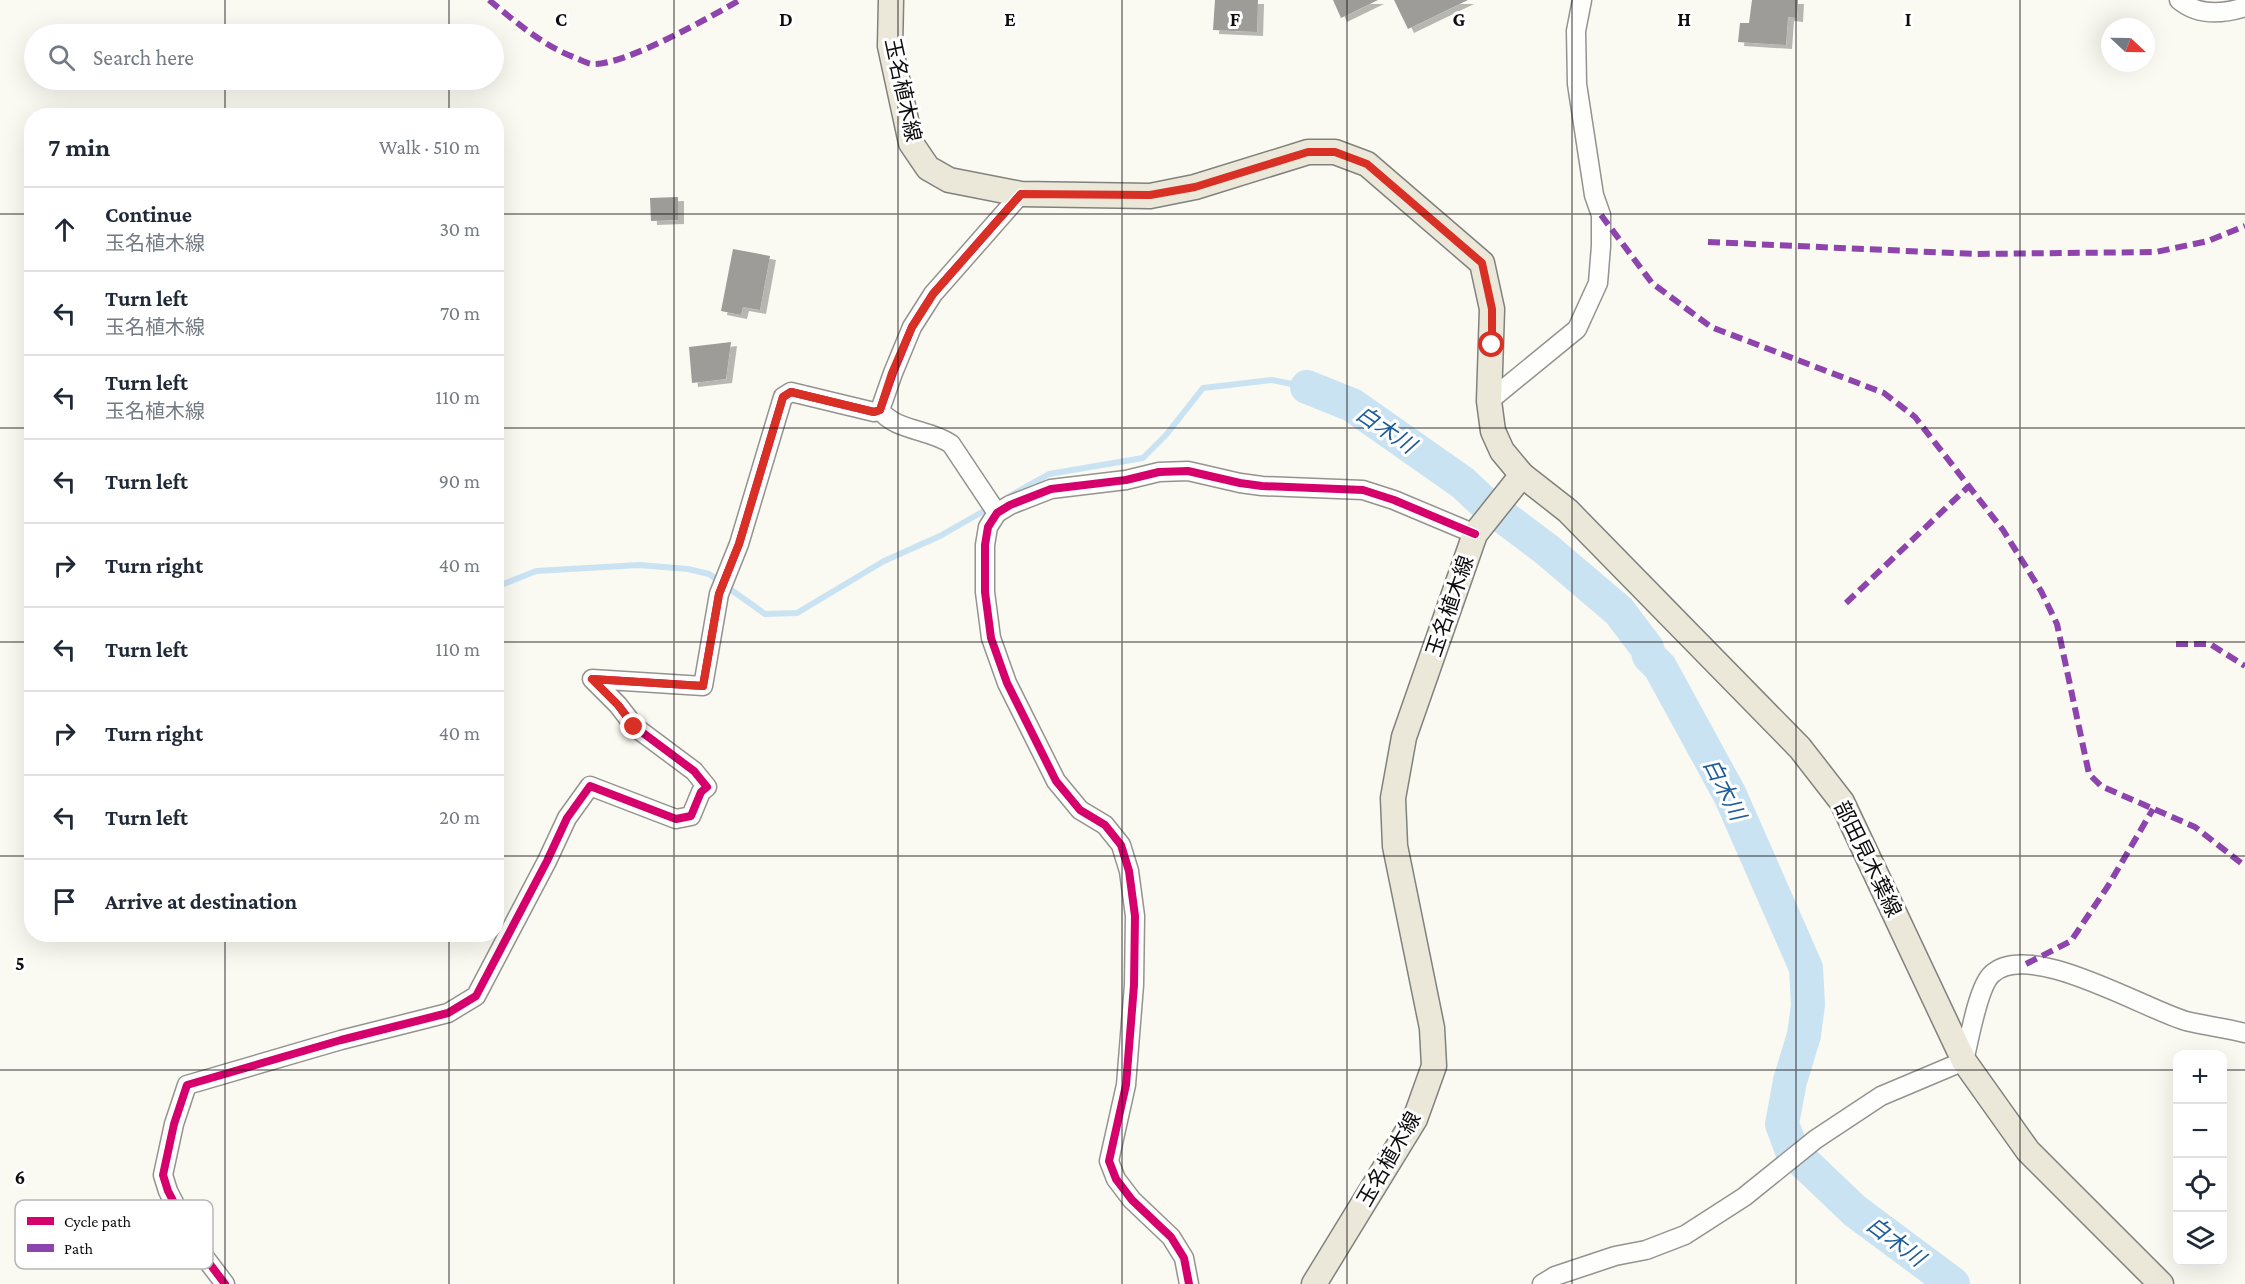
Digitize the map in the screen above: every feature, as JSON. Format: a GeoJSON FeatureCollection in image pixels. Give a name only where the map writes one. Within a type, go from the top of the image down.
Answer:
{"type":"FeatureCollection","features":[{"type":"Feature","properties":{"kind":"main road","name":"玉名植木線"},"geometry":{"type":"LineString","coordinates":[[891,0],[890,46],[911,143],[928,168],[949,180],[1021,194],[1150,195],[1195,187],[1308,152],[1335,152],[1367,164],[1482,263],[1492,309],[1489,402],[1493,431],[1502,451],[1522,475],[1479,529],[1404,737],[1393,798],[1395,846],[1432,1028],[1434,1066],[1415,1119],[1314,1284]]}},
{"type":"Feature","properties":{"kind":"main road","name":"部田見木葉線"},"geometry":{"type":"LineString","coordinates":[[1522,475],[1568,511],[1800,748],[1842,802],[1964,1061],[2028,1151],[2161,1284]]}},
{"type":"Feature","properties":{"kind":"street"},"geometry":{"type":"LineString","coordinates":[[1489,402],[1577,329],[1598,283],[1601,215],[1594,195],[1577,84],[1576,31],[1582,0]]}},
{"type":"Feature","properties":{"kind":"street"},"geometry":{"type":"LineString","coordinates":[[2180,0],[2185,5],[2214,13],[2245,7]]}},
{"type":"Feature","properties":{"kind":"street"},"geometry":{"type":"LineString","coordinates":[[880,410],[892,373],[912,327],[933,294],[1021,194]]}},
{"type":"Feature","properties":{"kind":"street"},"geometry":{"type":"LineString","coordinates":[[173,1200],[163,1175],[174,1124],[188,1085],[341,1040],[448,1013],[476,996],[548,861],[567,818],[590,786],[676,819],[691,816],[700,792],[706,787],[694,771],[634,727],[618,705],[592,679],[703,686],[722,586],[739,544],[783,397],[791,392],[874,412],[880,410]]}},
{"type":"Feature","properties":{"kind":"street"},"geometry":{"type":"LineString","coordinates":[[880,410],[887,420],[941,437],[951,444],[997,513]]}},
{"type":"Feature","properties":{"kind":"street"},"geometry":{"type":"LineString","coordinates":[[1189,1284],[1184,1258],[1171,1237],[1132,1200],[1116,1179],[1109,1161],[1125,1085],[1134,985],[1135,916],[1129,871],[1121,845],[1105,825],[1080,810],[1056,781],[1035,743],[1003,672],[991,638],[985,592],[985,545],[988,527],[997,513],[1010,505],[1051,489],[1126,480],[1160,472],[1188,471],[1262,486],[1363,490],[1479,529]]}},
{"type":"Feature","properties":{"kind":"street"},"geometry":{"type":"LineString","coordinates":[[1542,1284],[1555,1276],[1615,1256],[1646,1250],[1685,1234],[1744,1197],[1816,1139],[1881,1096],[1964,1061],[1978,1001],[1992,974],[2014,963],[2040,966],[2088,980],[2185,1021],[2245,1033]]}},
{"type":"Feature","properties":{"kind":"street"},"geometry":{"type":"LineString","coordinates":[[213,1268],[225,1284]]}},
{"type":"Feature","properties":{"kind":"building"},"geometry":{"type":"Polygon","coordinates":[[[1215,0],[1258,0],[1257,32],[1213,30],[1215,0]]]}},
{"type":"Feature","properties":{"kind":"building"},"geometry":{"type":"Polygon","coordinates":[[[1333,0],[1378,0],[1341,18],[1333,0]]]}},
{"type":"Feature","properties":{"kind":"building"},"geometry":{"type":"Polygon","coordinates":[[[1394,0],[1468,0],[1408,29],[1394,0]]]}},
{"type":"Feature","properties":{"kind":"building"},"geometry":{"type":"Polygon","coordinates":[[[1752,0],[1798,0],[1797,18],[1788,17],[1786,45],[1738,42],[1740,23],[1749,23],[1752,0]]]}},
{"type":"Feature","properties":{"kind":"building"},"geometry":{"type":"Polygon","coordinates":[[[678,197],[678,220],[651,221],[650,198],[678,197]]]}},
{"type":"Feature","properties":{"kind":"building"},"geometry":{"type":"Polygon","coordinates":[[[733,249],[770,256],[760,310],[743,307],[741,315],[721,311],[733,249]]]}},
{"type":"Feature","properties":{"kind":"building"},"geometry":{"type":"Polygon","coordinates":[[[731,342],[726,379],[692,383],[689,347],[731,342]]]}},
{"type":"Feature","properties":{"kind":"waterway"},"geometry":{"type":"LineString","coordinates":[[1008,497],[1049,474],[1143,458],[1166,435],[1203,388],[1272,380],[1307,387]]}},
{"type":"Feature","properties":{"kind":"waterway","name":"白木川"},"geometry":{"type":"LineString","coordinates":[[1307,387],[1352,405],[1463,483],[1619,611],[1647,648],[1649,656],[1660,667],[1730,795],[1806,968],[1808,1005],[1804,1035],[1790,1081],[1782,1124],[1792,1151],[1855,1211],[1953,1284]]}},
{"type":"Feature","properties":{"kind":"waterway"},"geometry":{"type":"LineString","coordinates":[[504,584],[536,571],[639,565],[688,569],[709,574],[765,614],[797,613],[884,561],[940,536],[991,507]]}},
{"type":"Feature","properties":{"kind":"marked path"},"geometry":{"type":"LineString","coordinates":[[489,0],[552,47],[593,64],[626,57],[646,49],[740,0]]}},
{"type":"Feature","properties":{"kind":"marked path"},"geometry":{"type":"LineString","coordinates":[[1601,215],[1652,283],[1711,327],[1884,393],[1915,417],[2003,530],[2041,591],[2057,624],[2089,774],[2101,786],[2195,827],[2245,866]]}},
{"type":"Feature","properties":{"kind":"marked path"},"geometry":{"type":"LineString","coordinates":[[1708,242],[1975,254],[2156,252],[2208,241],[2245,226]]}},
{"type":"Feature","properties":{"kind":"marked path"},"geometry":{"type":"LineString","coordinates":[[1846,603],[1969,486]]}},
{"type":"Feature","properties":{"kind":"marked path"},"geometry":{"type":"LineString","coordinates":[[2176,644],[2210,644],[2245,666]]}},
{"type":"Feature","properties":{"kind":"marked path"},"geometry":{"type":"LineString","coordinates":[[2026,964],[2071,941],[2108,886],[2153,809]]}},
{"type":"Feature","properties":{"kind":"cycle path"},"geometry":{"type":"LineString","coordinates":[[173,1200],[163,1175],[174,1124],[187,1085],[341,1040],[448,1013],[476,996],[567,818],[590,786],[676,819],[691,816],[701,792],[707,787],[694,771],[635,727],[618,705],[592,679],[703,686],[719,594],[739,544],[783,397],[791,392],[874,412],[880,410],[912,327],[933,294],[1021,194]]}},
{"type":"Feature","properties":{"kind":"cycle path"},"geometry":{"type":"LineString","coordinates":[[1189,1284],[1184,1258],[1171,1237],[1132,1200],[1116,1179],[1109,1161],[1126,1085],[1134,985],[1135,916],[1129,871],[1121,845],[1105,825],[1080,810],[1056,781],[1007,683],[991,638],[985,592],[985,545],[988,527],[997,513],[1010,505],[1051,489],[1126,480],[1159,472],[1188,471],[1262,486],[1363,490],[1394,500],[1475,534]]}},
{"type":"Feature","properties":{"kind":"cycle path"},"geometry":{"type":"LineString","coordinates":[[213,1268],[225,1284]]}},
{"type":"Feature","properties":{"kind":"route"},"geometry":{"type":"LineString","coordinates":[[634,727],[618,705],[592,679],[703,686],[719,594],[739,544],[783,397],[791,392],[874,412],[880,410],[892,373],[912,327],[933,294],[1021,194],[1150,195],[1195,187],[1308,152],[1335,152],[1367,164],[1482,263],[1492,309],[1492,345]]}}]}
